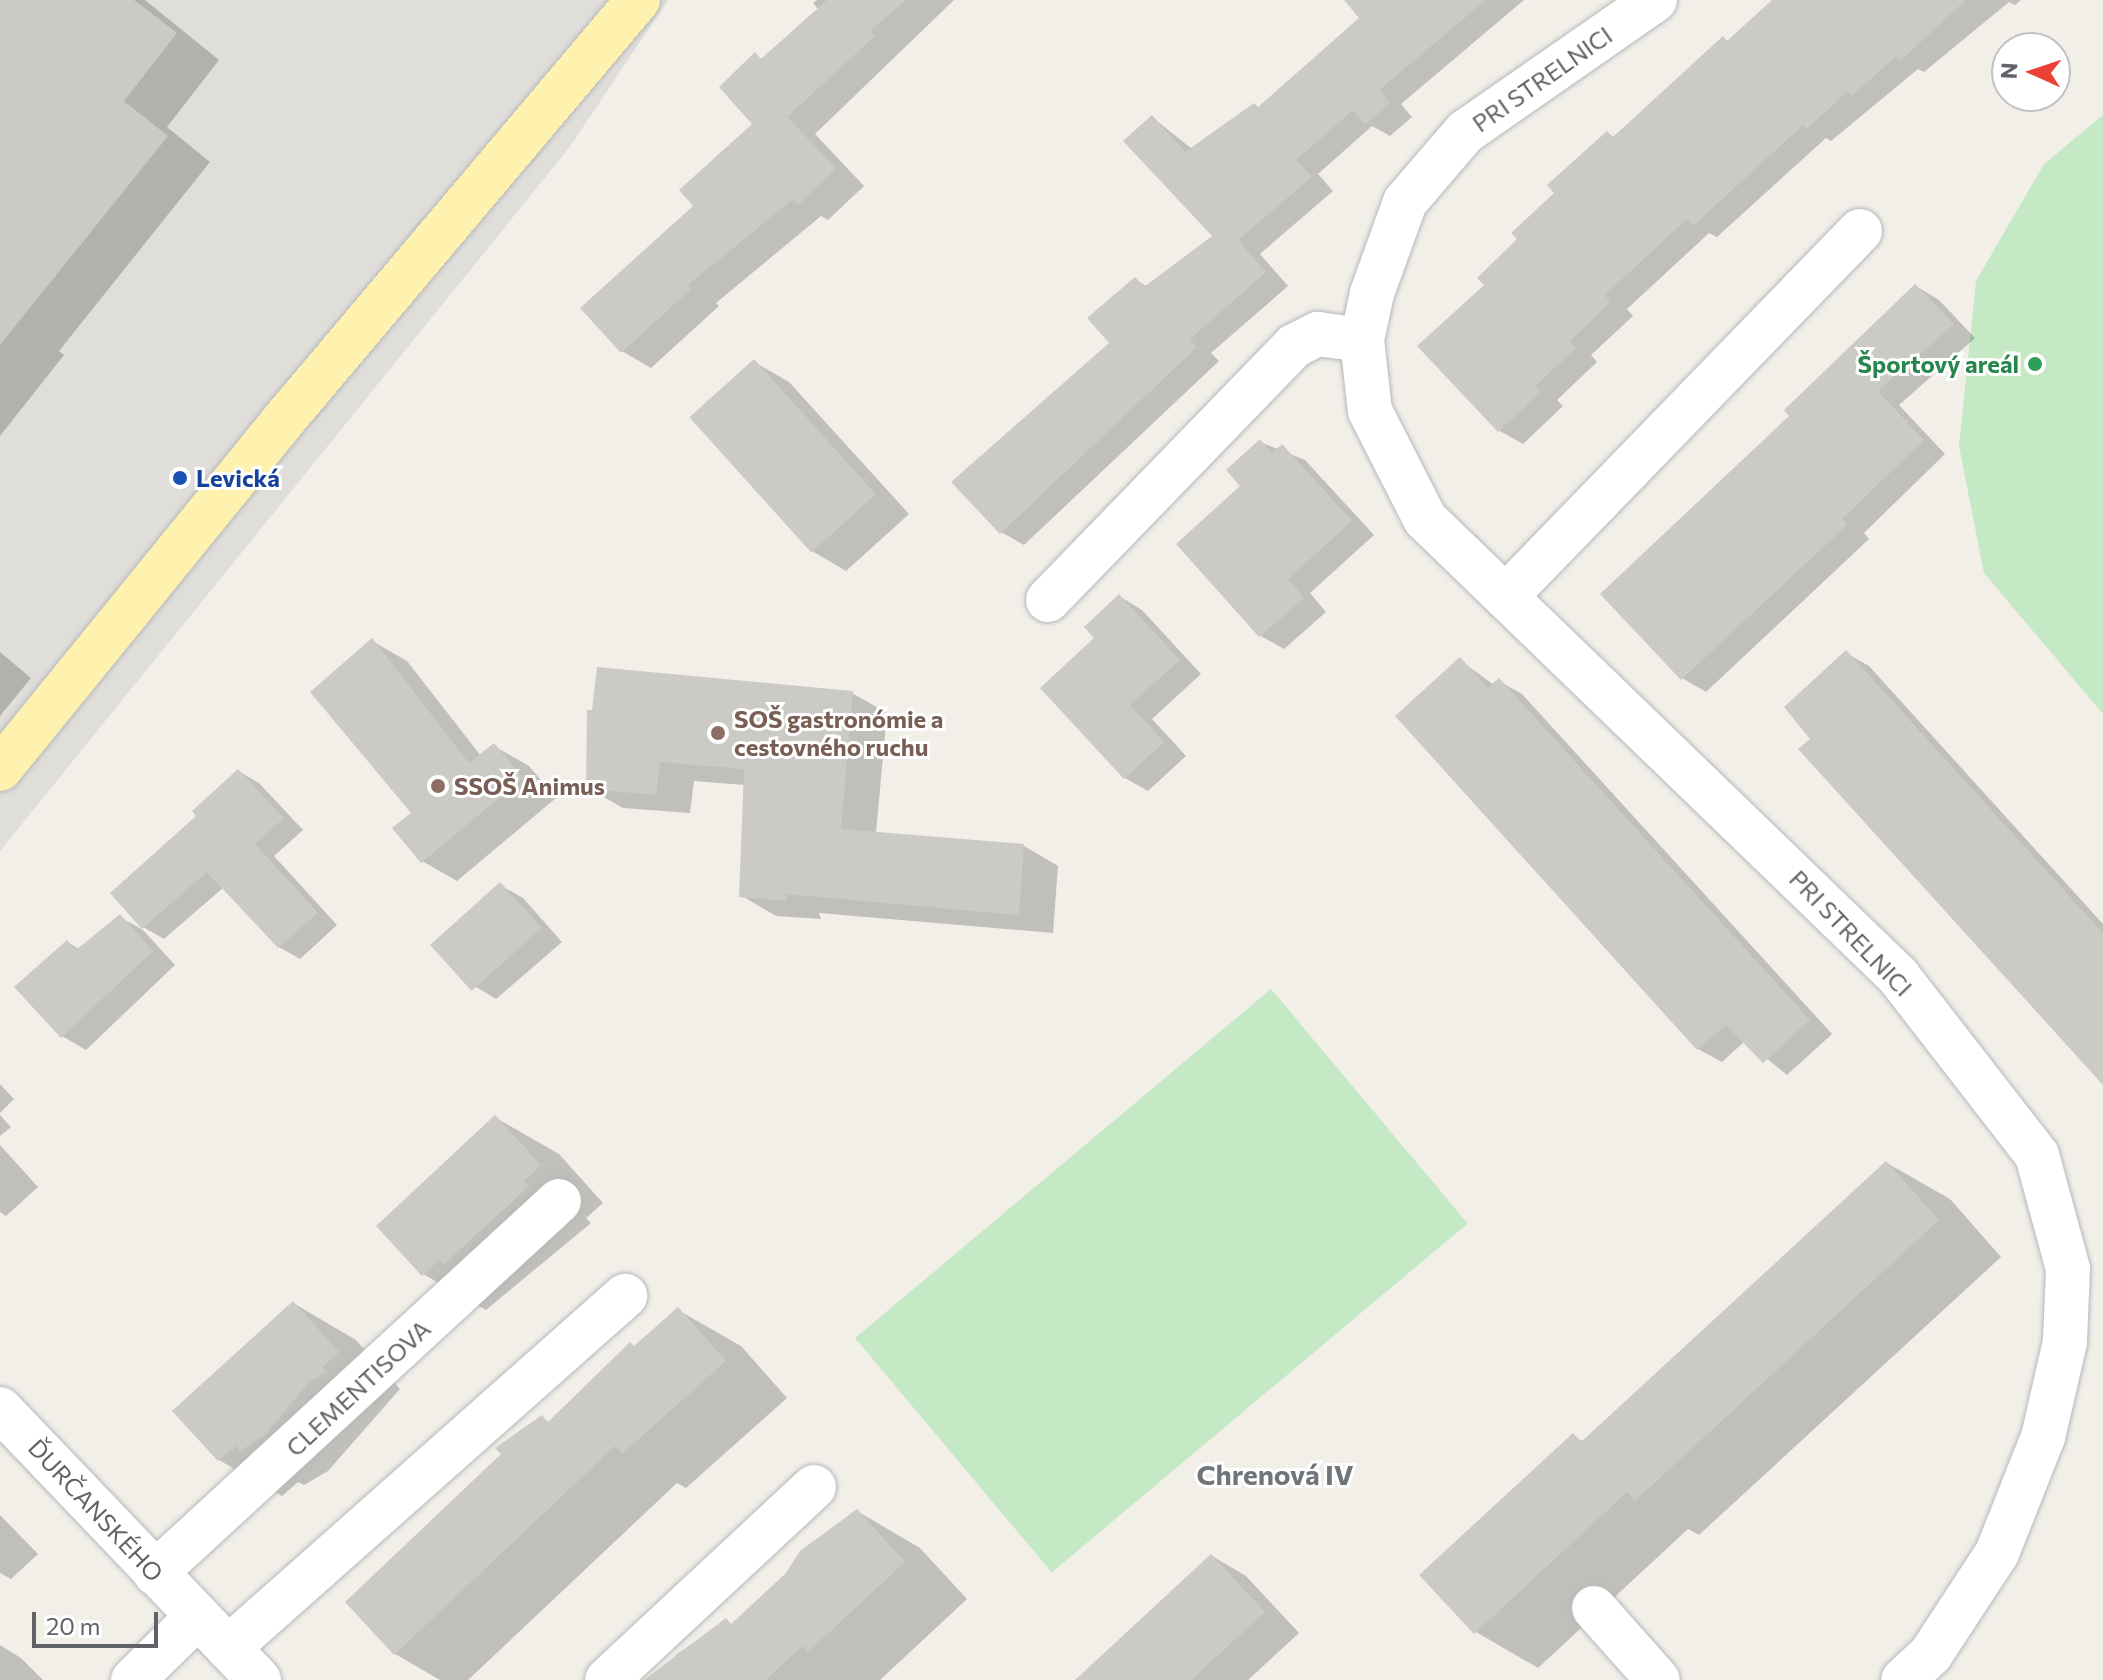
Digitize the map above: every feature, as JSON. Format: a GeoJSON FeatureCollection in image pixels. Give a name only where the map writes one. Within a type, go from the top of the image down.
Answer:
{"type":"FeatureCollection","features":[{"type":"Feature","properties":{"kind":"main road"},"geometry":{"type":"LineString","coordinates":[[0,769],[301,398],[638,0]]}},
{"type":"Feature","properties":{"kind":"street","name":"PRI STRELNICI"},"geometry":{"type":"LineString","coordinates":[[1655,0],[1465,132],[1405,202],[1372,293],[1362,340],[1370,411],[1425,519],[1898,976],[2037,1155],[2068,1269],[2065,1342],[2043,1437],[1997,1553],[1931,1654],[1903,1680]]}},
{"type":"Feature","properties":{"kind":"street"},"geometry":{"type":"LineString","coordinates":[[1507,595],[1860,231]]}},
{"type":"Feature","properties":{"kind":"street"},"geometry":{"type":"LineString","coordinates":[[1048,600],[1294,346],[1318,334],[1362,340]]}},
{"type":"Feature","properties":{"kind":"street","name":"CLEMENTISOVA"},"geometry":{"type":"LineString","coordinates":[[155,1573],[559,1201]]}},
{"type":"Feature","properties":{"kind":"street"},"geometry":{"type":"LineString","coordinates":[[228,1648],[625,1296]]}},
{"type":"Feature","properties":{"kind":"street","name":"ĎURČANSKÉHO"},"geometry":{"type":"LineString","coordinates":[[0,1409],[259,1680]]}},
{"type":"Feature","properties":{"kind":"street"},"geometry":{"type":"LineString","coordinates":[[607,1680],[814,1487]]}},
{"type":"Feature","properties":{"kind":"street"},"geometry":{"type":"LineString","coordinates":[[1594,1608],[1658,1680]]}},
{"type":"Feature","properties":{"kind":"street"},"geometry":{"type":"LineString","coordinates":[[133,1680],[197,1617]]}},
{"type":"Feature","properties":{"kind":"shaded area"},"geometry":{"type":"Polygon","coordinates":[[[0,0],[668,0],[569,148],[0,851],[0,0]]]}},
{"type":"Feature","properties":{"kind":"green space","name":"Športový areál"},"geometry":{"type":"Polygon","coordinates":[[[2103,115],[2103,714],[1984,573],[1959,446],[1976,281],[2044,164],[2103,115]]]}},
{"type":"Feature","properties":{"kind":"green space"},"geometry":{"type":"Polygon","coordinates":[[[1271,989],[1468,1223],[1052,1572],[855,1338],[1271,989]]]}},
{"type":"Feature","properties":{"kind":"building"},"geometry":{"type":"Polygon","coordinates":[[[0,0],[134,0],[177,33],[124,101],[168,136],[0,345],[0,0]]]}},
{"type":"Feature","properties":{"kind":"building"},"geometry":{"type":"Polygon","coordinates":[[[827,0],[906,0],[870,31],[875,36],[787,117],[836,168],[798,205],[792,200],[688,285],[691,289],[621,353],[580,308],[693,206],[679,190],[752,124],[719,87],[755,52],[761,59],[827,0]]]}},
{"type":"Feature","properties":{"kind":"building"},"geometry":{"type":"Polygon","coordinates":[[[1344,0],[1486,0],[1379,90],[1390,103],[1365,124],[1353,110],[1296,160],[1312,177],[1238,240],[1266,272],[1190,339],[1197,347],[1000,534],[951,482],[1109,343],[1087,318],[1135,277],[1144,287],[1212,236],[1123,141],[1152,115],[1185,152],[1254,103],[1258,107],[1359,18],[1344,0]]]}},
{"type":"Feature","properties":{"kind":"building"},"geometry":{"type":"Polygon","coordinates":[[[1772,0],[1966,0],[1900,61],[1896,56],[1852,96],[1848,91],[1807,129],[1803,125],[1693,226],[1687,219],[1648,255],[1605,295],[1610,302],[1570,341],[1576,348],[1535,386],[1541,392],[1498,432],[1417,346],[1484,285],[1477,278],[1517,239],[1511,233],[1554,193],[1547,185],[1607,131],[1613,137],[1723,36],[1727,41],[1772,0]]]}},
{"type":"Feature","properties":{"kind":"building"},"geometry":{"type":"Polygon","coordinates":[[[1915,284],[1954,324],[1878,391],[1924,440],[1842,519],[1847,525],[1681,680],[1600,594],[1789,416],[1784,410],[1915,284]]]}},
{"type":"Feature","properties":{"kind":"building"},"geometry":{"type":"Polygon","coordinates":[[[754,359],[876,494],[811,552],[689,417],[754,359]]]}},
{"type":"Feature","properties":{"kind":"building"},"geometry":{"type":"Polygon","coordinates":[[[1260,439],[1272,453],[1282,444],[1352,521],[1288,579],[1304,598],[1259,637],[1176,544],[1240,486],[1226,470],[1260,439]]]}},
{"type":"Feature","properties":{"kind":"building"},"geometry":{"type":"Polygon","coordinates":[[[1119,594],[1180,660],[1130,705],[1164,742],[1124,779],[1040,688],[1094,638],[1084,627],[1119,594]]]}},
{"type":"Feature","properties":{"kind":"building"},"geometry":{"type":"Polygon","coordinates":[[[372,638],[469,763],[494,743],[523,778],[421,863],[392,828],[411,813],[310,692],[372,638]]]}},
{"type":"Feature","properties":{"kind":"building"},"geometry":{"type":"Polygon","coordinates":[[[1846,650],[2103,933],[2103,1085],[1798,749],[1810,739],[1784,707],[1846,650]]]}},
{"type":"Feature","properties":{"kind":"building"},"geometry":{"type":"Polygon","coordinates":[[[1460,657],[1488,688],[1499,678],[1810,1020],[1763,1063],[1726,1025],[1697,1050],[1395,716],[1460,657]]]}},
{"type":"Feature","properties":{"kind":"building"},"geometry":{"type":"Polygon","coordinates":[[[597,667],[853,691],[841,829],[1024,844],[1019,915],[786,894],[787,901],[739,897],[744,769],[660,762],[656,795],[586,789],[587,710],[592,710],[597,667]]]}},
{"type":"Feature","properties":{"kind":"building"},"geometry":{"type":"Polygon","coordinates":[[[238,769],[284,818],[255,844],[318,913],[278,948],[207,872],[142,929],[110,893],[196,816],[192,811],[238,769]]]}},
{"type":"Feature","properties":{"kind":"building"},"geometry":{"type":"Polygon","coordinates":[[[500,882],[541,928],[472,991],[430,945],[500,882]]]}},
{"type":"Feature","properties":{"kind":"building"},"geometry":{"type":"Polygon","coordinates":[[[120,914],[153,951],[61,1038],[14,987],[67,940],[76,950],[120,914]]]}},
{"type":"Feature","properties":{"kind":"building"},"geometry":{"type":"Polygon","coordinates":[[[495,1115],[541,1165],[524,1181],[529,1186],[443,1265],[439,1260],[422,1276],[376,1226],[495,1115]]]}},
{"type":"Feature","properties":{"kind":"building"},"geometry":{"type":"Polygon","coordinates":[[[1886,1161],[1939,1220],[1635,1501],[1627,1492],[1474,1634],[1419,1575],[1573,1433],[1581,1442],[1886,1161]]]}},
{"type":"Feature","properties":{"kind":"building"},"geometry":{"type":"Polygon","coordinates":[[[293,1301],[339,1352],[322,1367],[326,1372],[309,1382],[264,1436],[240,1451],[236,1446],[218,1461],[172,1411],[293,1301]]]}},
{"type":"Feature","properties":{"kind":"building"},"geometry":{"type":"Polygon","coordinates":[[[678,1307],[726,1361],[622,1454],[615,1446],[394,1655],[345,1602],[501,1454],[495,1448],[542,1415],[548,1422],[630,1342],[634,1346],[678,1307]]]}},
{"type":"Feature","properties":{"kind":"building"},"geometry":{"type":"Polygon","coordinates":[[[857,1509],[905,1562],[808,1652],[802,1646],[766,1680],[644,1680],[726,1618],[731,1624],[786,1573],[800,1551],[857,1509]]]}},
{"type":"Feature","properties":{"kind":"building"},"geometry":{"type":"Polygon","coordinates":[[[1211,1554],[1265,1612],[1191,1680],[1075,1680],[1211,1554]]]}},
{"type":"Feature","properties":{"kind":"place","name":"Športový areál"},"geometry":{"type":"Point","coordinates":[2035,364]}},
{"type":"Feature","properties":{"kind":"place","name":"Levická"},"geometry":{"type":"Point","coordinates":[180,478]}},
{"type":"Feature","properties":{"kind":"place","name":"SOŠ gastronómie a cestovného ruchu"},"geometry":{"type":"Point","coordinates":[718,733]}},
{"type":"Feature","properties":{"kind":"place","name":"SSOŠ Animus"},"geometry":{"type":"Point","coordinates":[438,786]}},
{"type":"Feature","properties":{"kind":"district","name":"Chrenová IV"},"geometry":{"type":"Point","coordinates":[1275,1474]}}]}
